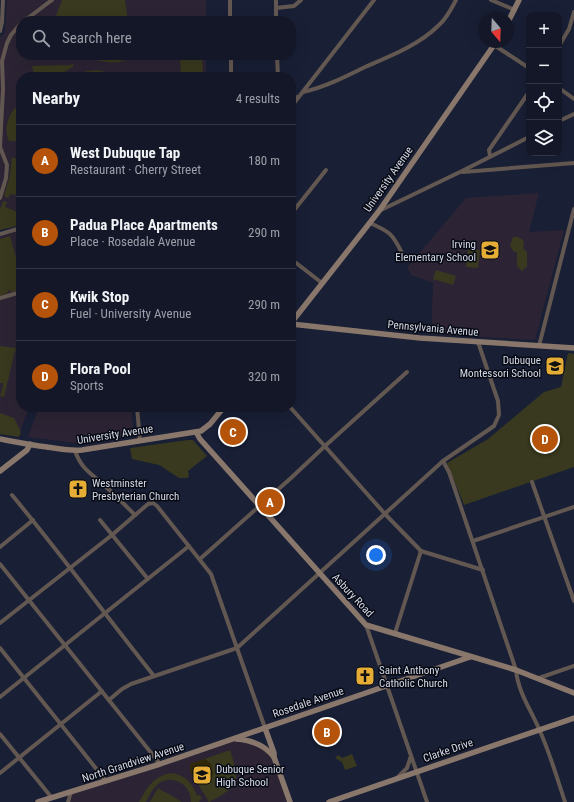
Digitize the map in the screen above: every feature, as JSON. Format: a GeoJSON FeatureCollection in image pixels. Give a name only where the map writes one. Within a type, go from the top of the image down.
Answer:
{"type":"FeatureCollection","features":[{"type":"Feature","properties":{"kind":"main road"},"geometry":{"type":"LineString","coordinates":[[515,10],[519,0]]}},
{"type":"Feature","properties":{"kind":"main road","name":"University Avenue"},"geometry":{"type":"LineString","coordinates":[[296,317],[379,211],[492,48]]}},
{"type":"Feature","properties":{"kind":"main road","name":"Pennsylvania Avenue"},"geometry":{"type":"LineString","coordinates":[[296,325],[420,338],[574,348]]}},
{"type":"Feature","properties":{"kind":"main road","name":"University Avenue"},"geometry":{"type":"LineString","coordinates":[[0,438],[75,451],[196,432],[206,428],[220,412]]}},
{"type":"Feature","properties":{"kind":"main road","name":"Asbury Road"},"geometry":{"type":"LineString","coordinates":[[196,432],[200,439],[366,625],[516,670],[574,693]]}},
{"type":"Feature","properties":{"kind":"main road"},"geometry":{"type":"LineString","coordinates":[[0,471],[27,450],[30,444]]}},
{"type":"Feature","properties":{"kind":"main road","name":"Rosedale Avenue"},"geometry":{"type":"LineString","coordinates":[[265,728],[471,657]]}},
{"type":"Feature","properties":{"kind":"main road","name":"Clarke Drive"},"geometry":{"type":"LineString","coordinates":[[329,802],[574,718]]}},
{"type":"Feature","properties":{"kind":"main road","name":"North Grandview Avenue"},"geometry":{"type":"LineString","coordinates":[[38,802],[160,764],[265,728],[290,802]]}},
{"type":"Feature","properties":{"kind":"main road","name":"North Grandview Avenue"},"geometry":{"type":"LineString","coordinates":[[233,739],[257,743],[264,747],[274,758]]}},
{"type":"Feature","properties":{"kind":"street"},"geometry":{"type":"LineString","coordinates":[[0,31],[3,0]]}},
{"type":"Feature","properties":{"kind":"street"},"geometry":{"type":"LineString","coordinates":[[31,16],[52,0]]}},
{"type":"Feature","properties":{"kind":"street"},"geometry":{"type":"LineString","coordinates":[[230,0],[230,16]]}},
{"type":"Feature","properties":{"kind":"street"},"geometry":{"type":"LineString","coordinates":[[276,0],[276,16]]}},
{"type":"Feature","properties":{"kind":"street"},"geometry":{"type":"LineString","coordinates":[[276,8],[294,6],[301,0]]}},
{"type":"Feature","properties":{"kind":"street"},"geometry":{"type":"LineString","coordinates":[[296,101],[374,0]]}},
{"type":"Feature","properties":{"kind":"street"},"geometry":{"type":"LineString","coordinates":[[303,92],[325,86],[407,48],[427,36],[448,16],[456,0]]}},
{"type":"Feature","properties":{"kind":"street"},"geometry":{"type":"LineString","coordinates":[[491,0],[515,10]]}},
{"type":"Feature","properties":{"kind":"street"},"geometry":{"type":"LineString","coordinates":[[562,41],[569,29],[574,12]]}},
{"type":"Feature","properties":{"kind":"street"},"geometry":{"type":"LineString","coordinates":[[0,198],[6,178],[7,165],[1,149],[3,89],[2,56],[11,35],[16,29]]}},
{"type":"Feature","properties":{"kind":"street"},"geometry":{"type":"LineString","coordinates":[[501,48],[526,66]]}},
{"type":"Feature","properties":{"kind":"street"},"geometry":{"type":"LineString","coordinates":[[231,60],[231,72]]}},
{"type":"Feature","properties":{"kind":"street"},"geometry":{"type":"LineString","coordinates":[[277,60],[278,72]]}},
{"type":"Feature","properties":{"kind":"street"},"geometry":{"type":"LineString","coordinates":[[562,90],[574,99]]}},
{"type":"Feature","properties":{"kind":"street"},"geometry":{"type":"LineString","coordinates":[[490,156],[489,150],[526,96]]}},
{"type":"Feature","properties":{"kind":"street"},"geometry":{"type":"LineString","coordinates":[[561,120],[574,114]]}},
{"type":"Feature","properties":{"kind":"street"},"geometry":{"type":"LineString","coordinates":[[379,211],[526,138]]}},
{"type":"Feature","properties":{"kind":"street"},"geometry":{"type":"LineString","coordinates":[[460,172],[574,163]]}},
{"type":"Feature","properties":{"kind":"street"},"geometry":{"type":"LineString","coordinates":[[296,208],[326,170]]}},
{"type":"Feature","properties":{"kind":"street"},"geometry":{"type":"LineString","coordinates":[[539,346],[574,209]]}},
{"type":"Feature","properties":{"kind":"street"},"geometry":{"type":"LineString","coordinates":[[370,223],[392,235],[402,252]]}},
{"type":"Feature","properties":{"kind":"street"},"geometry":{"type":"LineString","coordinates":[[0,234],[16,229]]}},
{"type":"Feature","properties":{"kind":"street"},"geometry":{"type":"LineString","coordinates":[[296,263],[322,283]]}},
{"type":"Feature","properties":{"kind":"street"},"geometry":{"type":"LineString","coordinates":[[0,298],[16,293]]}},
{"type":"Feature","properties":{"kind":"street"},"geometry":{"type":"LineString","coordinates":[[109,700],[122,689],[154,676],[237,648],[443,461],[494,426],[499,415],[498,401],[478,342]]}},
{"type":"Feature","properties":{"kind":"street"},"geometry":{"type":"LineString","coordinates":[[200,559],[407,372]]}},
{"type":"Feature","properties":{"kind":"street"},"geometry":{"type":"LineString","coordinates":[[137,412],[140,441]]}},
{"type":"Feature","properties":{"kind":"street"},"geometry":{"type":"LineString","coordinates":[[294,412],[385,514],[421,551],[483,570]]}},
{"type":"Feature","properties":{"kind":"street"},"geometry":{"type":"LineString","coordinates":[[75,451],[86,470],[135,515]]}},
{"type":"Feature","properties":{"kind":"street"},"geometry":{"type":"LineString","coordinates":[[443,461],[449,472],[483,570],[516,670],[517,679],[527,705],[540,730],[565,802]]}},
{"type":"Feature","properties":{"kind":"street"},"geometry":{"type":"LineString","coordinates":[[532,482],[574,601]]}},
{"type":"Feature","properties":{"kind":"street"},"geometry":{"type":"LineString","coordinates":[[12,494],[154,676]]}},
{"type":"Feature","properties":{"kind":"street"},"geometry":{"type":"LineString","coordinates":[[0,623],[112,535],[148,504],[153,503],[211,574],[265,728]]}},
{"type":"Feature","properties":{"kind":"street"},"geometry":{"type":"LineString","coordinates":[[473,541],[574,507]]}},
{"type":"Feature","properties":{"kind":"street"},"geometry":{"type":"LineString","coordinates":[[0,547],[33,520]]}},
{"type":"Feature","properties":{"kind":"street"},"geometry":{"type":"LineString","coordinates":[[100,520],[148,579]]}},
{"type":"Feature","properties":{"kind":"street"},"geometry":{"type":"LineString","coordinates":[[0,697],[189,546]]}},
{"type":"Feature","properties":{"kind":"street"},"geometry":{"type":"LineString","coordinates":[[395,634],[421,551]]}},
{"type":"Feature","properties":{"kind":"street"},"geometry":{"type":"LineString","coordinates":[[0,564],[160,764]]}},
{"type":"Feature","properties":{"kind":"street"},"geometry":{"type":"LineString","coordinates":[[366,625],[427,802]]}},
{"type":"Feature","properties":{"kind":"street"},"geometry":{"type":"LineString","coordinates":[[0,648],[106,781]]}},
{"type":"Feature","properties":{"kind":"street"},"geometry":{"type":"LineString","coordinates":[[539,678],[574,666]]}},
{"type":"Feature","properties":{"kind":"street"},"geometry":{"type":"LineString","coordinates":[[0,773],[102,691]]}},
{"type":"Feature","properties":{"kind":"street"},"geometry":{"type":"LineString","coordinates":[[0,734],[52,798]]}},
{"type":"Feature","properties":{"kind":"street"},"geometry":{"type":"LineString","coordinates":[[396,778],[407,768],[411,755]]}},
{"type":"Feature","properties":{"kind":"street"},"geometry":{"type":"LineString","coordinates":[[68,802],[71,792]]}},
{"type":"Feature","properties":{"kind":"shaded area"},"geometry":{"type":"Polygon","coordinates":[[[7,0],[206,0],[206,16],[16,16],[16,60],[206,60],[206,72],[16,72],[16,223],[0,228],[0,38],[5,32],[7,0]]]}},
{"type":"Feature","properties":{"kind":"shaded area","name":"Irving Elementary School"},"geometry":{"type":"Polygon","coordinates":[[[539,193],[529,232],[564,230],[535,340],[431,334],[433,283],[411,275],[407,268],[466,198],[539,193]]]}},
{"type":"Feature","properties":{"kind":"shaded area"},"geometry":{"type":"Polygon","coordinates":[[[16,231],[16,412],[27,412],[19,435],[0,432],[0,236],[16,231]]]}},
{"type":"Feature","properties":{"kind":"shaded area"},"geometry":{"type":"Polygon","coordinates":[[[37,412],[132,412],[134,435],[83,444],[28,437],[37,412]]]}},
{"type":"Feature","properties":{"kind":"shaded area","name":"Dubuque Senior High School"},"geometry":{"type":"Polygon","coordinates":[[[233,739],[257,743],[274,757],[291,802],[68,802],[71,792],[233,739]]]}},
{"type":"Feature","properties":{"kind":"green space"},"geometry":{"type":"Polygon","coordinates":[[[62,0],[125,0],[127,16],[56,16],[62,0]]]}},
{"type":"Feature","properties":{"kind":"green space"},"geometry":{"type":"Polygon","coordinates":[[[98,60],[124,60],[120,62],[106,62],[98,60]]]}},
{"type":"Feature","properties":{"kind":"green space"},"geometry":{"type":"Polygon","coordinates":[[[180,60],[202,60],[203,72],[181,72],[180,60]]]}},
{"type":"Feature","properties":{"kind":"green space"},"geometry":{"type":"Polygon","coordinates":[[[73,64],[74,66],[64,72],[34,72],[32,66],[73,64]]]}},
{"type":"Feature","properties":{"kind":"green space"},"geometry":{"type":"Polygon","coordinates":[[[97,70],[106,72],[85,72],[97,70]]]}},
{"type":"Feature","properties":{"kind":"green space"},"geometry":{"type":"Polygon","coordinates":[[[16,107],[16,141],[9,141],[7,136],[7,125],[13,110],[16,107]]]}},
{"type":"Feature","properties":{"kind":"green space"},"geometry":{"type":"Polygon","coordinates":[[[12,157],[16,159],[16,195],[10,194],[8,198],[4,196],[10,175],[12,157]]]}},
{"type":"Feature","properties":{"kind":"green space"},"geometry":{"type":"Polygon","coordinates":[[[3,201],[7,202],[5,207],[16,211],[16,226],[0,230],[0,210],[3,201]]]}},
{"type":"Feature","properties":{"kind":"green space"},"geometry":{"type":"Polygon","coordinates":[[[10,236],[16,257],[16,291],[11,292],[9,290],[6,294],[0,296],[0,239],[10,236]]]}},
{"type":"Feature","properties":{"kind":"green space"},"geometry":{"type":"Polygon","coordinates":[[[513,237],[518,237],[523,240],[523,248],[527,252],[527,266],[522,271],[517,266],[517,252],[514,252],[510,246],[513,237]]]}},
{"type":"Feature","properties":{"kind":"green space"},"geometry":{"type":"Polygon","coordinates":[[[468,249],[480,250],[478,268],[466,267],[468,249]]]}},
{"type":"Feature","properties":{"kind":"green space"},"geometry":{"type":"Polygon","coordinates":[[[436,270],[456,276],[453,285],[433,279],[436,270]]]}},
{"type":"Feature","properties":{"kind":"green space"},"geometry":{"type":"Polygon","coordinates":[[[0,346],[16,348],[15,353],[13,353],[14,355],[4,397],[0,396],[3,383],[0,383],[0,346]]]}},
{"type":"Feature","properties":{"kind":"green space"},"geometry":{"type":"Polygon","coordinates":[[[568,353],[574,354],[574,467],[464,505],[447,463],[488,439],[544,392],[561,387],[568,353]]]}},
{"type":"Feature","properties":{"kind":"green space"},"geometry":{"type":"Polygon","coordinates":[[[0,413],[14,418],[21,432],[19,437],[0,434],[0,413]]]}},
{"type":"Feature","properties":{"kind":"green space"},"geometry":{"type":"Polygon","coordinates":[[[193,440],[207,456],[188,471],[188,478],[179,478],[159,465],[132,459],[130,448],[193,440]]]}},
{"type":"Feature","properties":{"kind":"green space"},"geometry":{"type":"Polygon","coordinates":[[[230,750],[236,771],[236,779],[234,784],[227,791],[209,802],[190,771],[190,764],[230,750]]]}},
{"type":"Feature","properties":{"kind":"green space"},"geometry":{"type":"Polygon","coordinates":[[[352,754],[357,766],[345,770],[342,762],[335,758],[338,755],[342,758],[352,754]]]}},
{"type":"Feature","properties":{"kind":"green space"},"geometry":{"type":"Polygon","coordinates":[[[171,773],[184,777],[190,783],[197,796],[202,797],[199,802],[191,802],[188,790],[180,782],[169,780],[158,784],[151,792],[146,802],[139,802],[151,783],[159,777],[171,773]]]}},
{"type":"Feature","properties":{"kind":"green space"},"geometry":{"type":"Polygon","coordinates":[[[158,788],[182,802],[150,802],[158,788]]]}},
{"type":"Feature","properties":{"kind":"sand"},"geometry":{"type":"Polygon","coordinates":[[[205,759],[211,764],[213,774],[207,780],[196,781],[190,771],[190,764],[205,759]]]}},
{"type":"Feature","properties":{"kind":"place","name":"Irving Elementary School"},"geometry":{"type":"Point","coordinates":[490,250]}},
{"type":"Feature","properties":{"kind":"place","name":"Dubuque Montessori School"},"geometry":{"type":"Point","coordinates":[555,366]}},
{"type":"Feature","properties":{"kind":"place","name":"Kwik Stop"},"geometry":{"type":"Point","coordinates":[233,432]}},
{"type":"Feature","properties":{"kind":"place","name":"Flora Pool"},"geometry":{"type":"Point","coordinates":[545,439]}},
{"type":"Feature","properties":{"kind":"place","name":"Westminster Presbyterian Church"},"geometry":{"type":"Point","coordinates":[78,489]}},
{"type":"Feature","properties":{"kind":"place","name":"West Dubuque Tap"},"geometry":{"type":"Point","coordinates":[270,502]}},
{"type":"Feature","properties":{"kind":"place","name":"Saint Anthony Catholic Church"},"geometry":{"type":"Point","coordinates":[365,676]}},
{"type":"Feature","properties":{"kind":"place","name":"Padua Place Apartments"},"geometry":{"type":"Point","coordinates":[327,732]}},
{"type":"Feature","properties":{"kind":"place","name":"Dubuque Senior High School"},"geometry":{"type":"Point","coordinates":[202,775]}}]}
